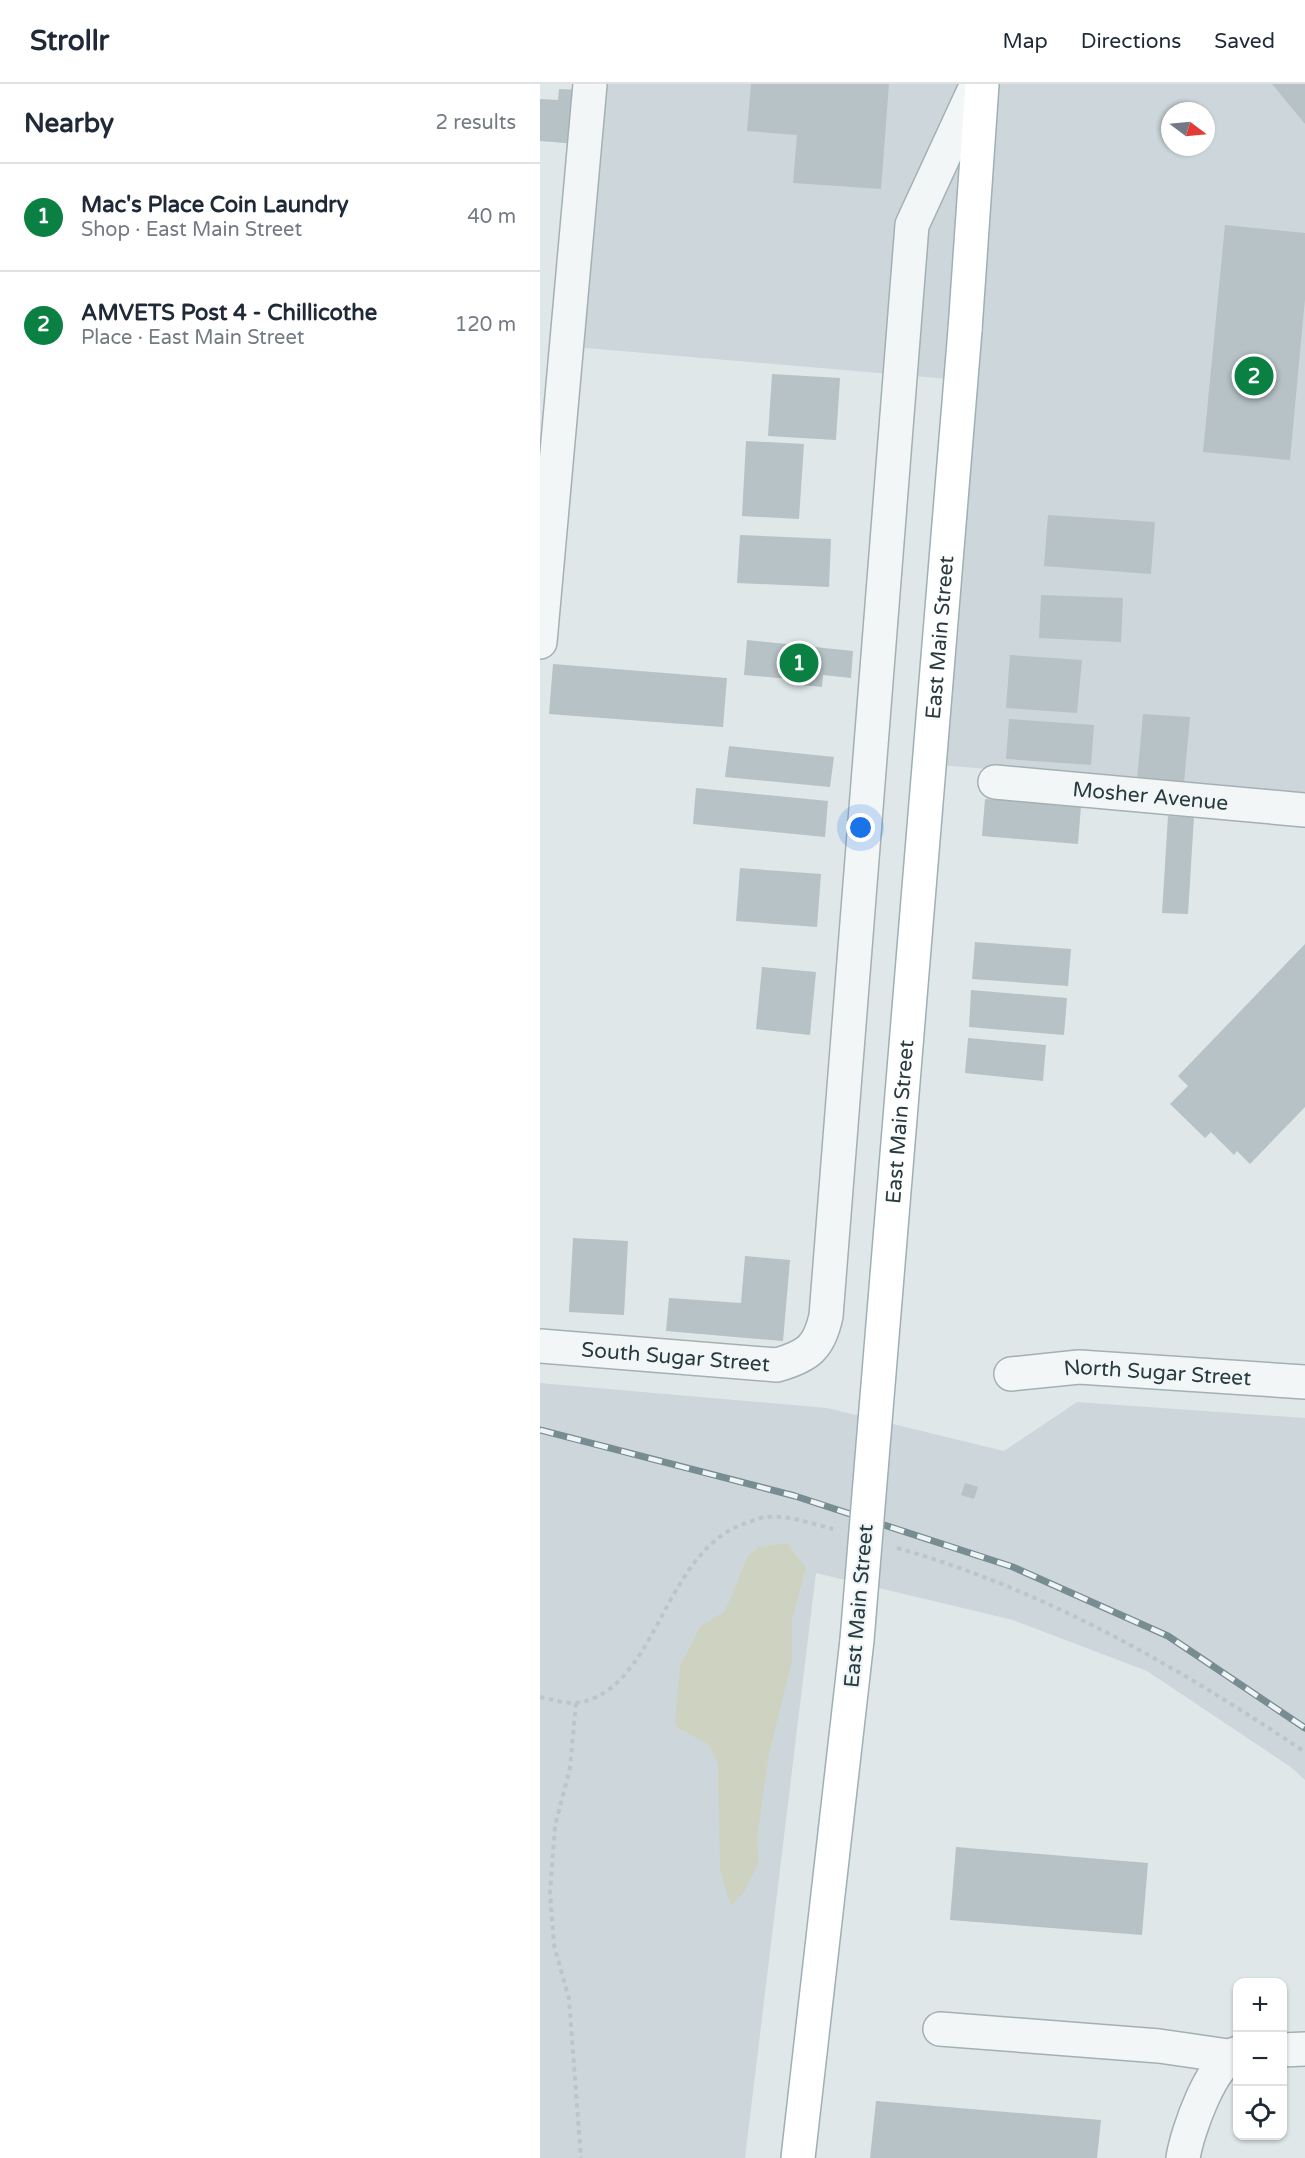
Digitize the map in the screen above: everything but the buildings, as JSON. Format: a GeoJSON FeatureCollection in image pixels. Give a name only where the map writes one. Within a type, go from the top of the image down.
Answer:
{"type":"FeatureCollection","features":[{"type":"Feature","properties":{"kind":"main road","name":"East Main Street"},"geometry":{"type":"LineString","coordinates":[[798,2158],[857,1640],[965,330],[982,84]]}},
{"type":"Feature","properties":{"kind":"street"},"geometry":{"type":"LineString","coordinates":[[540,642],[590,84]]}},
{"type":"Feature","properties":{"kind":"street","name":"South Sugar Street"},"geometry":{"type":"LineString","coordinates":[[540,1346],[777,1365],[809,1352],[821,1336],[826,1316],[912,225],[977,84]]}},
{"type":"Feature","properties":{"kind":"street","name":"Mosher Avenue"},"geometry":{"type":"LineString","coordinates":[[995,782],[1305,810]]}},
{"type":"Feature","properties":{"kind":"street","name":"North Sugar Street"},"geometry":{"type":"LineString","coordinates":[[1011,1374],[1079,1366],[1305,1382]]}},
{"type":"Feature","properties":{"kind":"street"},"geometry":{"type":"LineString","coordinates":[[940,2029],[1159,2046],[1233,2055]]}},
{"type":"Feature","properties":{"kind":"street"},"geometry":{"type":"LineString","coordinates":[[1287,2049],[1305,2049]]}},
{"type":"Feature","properties":{"kind":"street"},"geometry":{"type":"LineString","coordinates":[[1183,2158],[1196,2112],[1209,2083],[1233,2055]]}},
{"type":"Feature","properties":{"kind":"path"},"geometry":{"type":"LineString","coordinates":[[540,1697],[576,1703],[605,1693],[633,1668],[692,1563],[726,1531],[763,1517],[797,1519],[843,1532]]}},
{"type":"Feature","properties":{"kind":"path"},"geometry":{"type":"LineString","coordinates":[[888,1545],[1001,1583],[1117,1637],[1214,1691],[1305,1752]]}},
{"type":"Feature","properties":{"kind":"path"},"geometry":{"type":"LineString","coordinates":[[576,1703],[570,1768],[555,1826],[550,1893],[554,1945],[569,1999],[581,2158]]}},
{"type":"Feature","properties":{"kind":"shaded area"},"geometry":{"type":"Polygon","coordinates":[[[595,84],[1305,84],[1305,797],[929,764],[961,380],[574,347],[595,84]]]}},
{"type":"Feature","properties":{"kind":"shaded area"},"geometry":{"type":"Polygon","coordinates":[[[540,1383],[827,1408],[1004,1451],[1077,1402],[1305,1418],[1305,1780],[1292,1768],[1147,1671],[1013,1620],[816,1573],[745,2158],[540,2158],[540,1383]]]}},
{"type":"Feature","properties":{"kind":"green space"},"geometry":{"type":"Polygon","coordinates":[[[787,1543],[806,1568],[792,1620],[792,1661],[769,1754],[757,1839],[759,1862],[744,1892],[731,1906],[720,1870],[718,1764],[708,1744],[678,1728],[675,1721],[680,1666],[700,1627],[725,1611],[748,1556],[759,1547],[787,1543]]]}},
{"type":"Feature","properties":{"kind":"railway"},"geometry":{"type":"LineString","coordinates":[[540,1430],[795,1496],[1013,1567],[1168,1636],[1305,1728]]}},
{"type":"Feature","properties":{"kind":"place","name":"AMVETS Post 4 - Chillicothe"},"geometry":{"type":"Point","coordinates":[1254,376]}},
{"type":"Feature","properties":{"kind":"place","name":"Mac's Place Coin Laundry"},"geometry":{"type":"Point","coordinates":[799,663]}}]}
